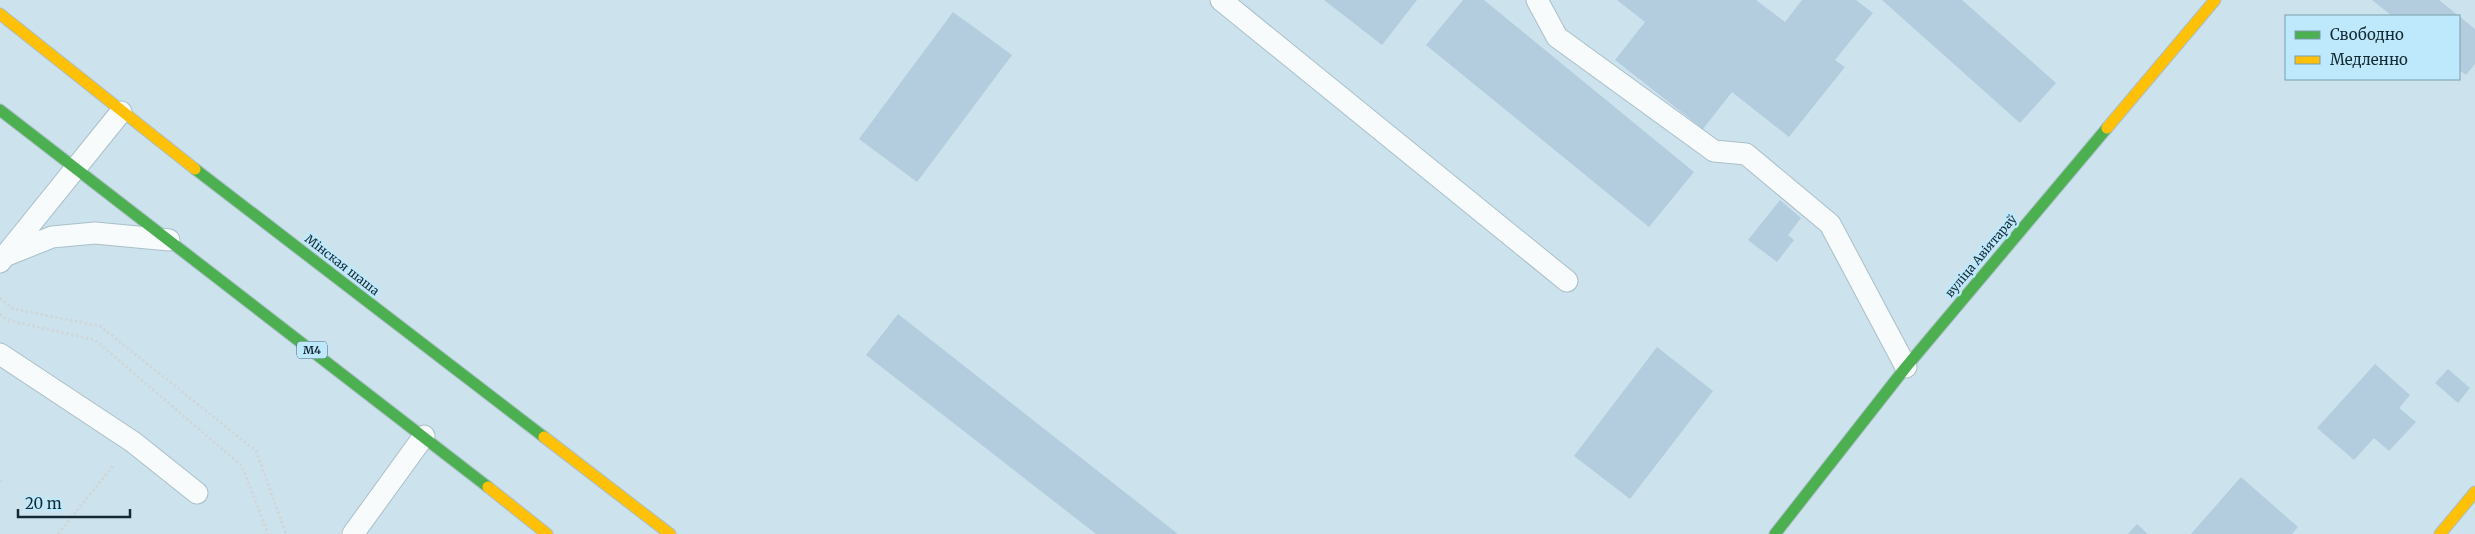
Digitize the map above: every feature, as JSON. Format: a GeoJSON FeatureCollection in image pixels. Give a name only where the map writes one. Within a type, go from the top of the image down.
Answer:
{"type":"FeatureCollection","features":[{"type":"Feature","properties":{"kind":"main road","name":"вуліца Авіятараў"},"geometry":{"type":"LineString","coordinates":[[1774,534],[1906,367],[2214,0]]}},
{"type":"Feature","properties":{"kind":"main road","name":"Мінская шаша"},"geometry":{"type":"LineString","coordinates":[[0,14],[121,112],[670,534]]}},
{"type":"Feature","properties":{"kind":"main road","name":"М4"},"geometry":{"type":"LineString","coordinates":[[0,110],[424,436],[547,534]]}},
{"type":"Feature","properties":{"kind":"main road"},"geometry":{"type":"LineString","coordinates":[[2440,534],[2475,492]]}},
{"type":"Feature","properties":{"kind":"lane"},"geometry":{"type":"LineString","coordinates":[[0,3],[3,0]]}},
{"type":"Feature","properties":{"kind":"lane"},"geometry":{"type":"LineString","coordinates":[[1221,0],[1567,281]]}},
{"type":"Feature","properties":{"kind":"lane"},"geometry":{"type":"LineString","coordinates":[[1537,0],[1557,37],[1714,151],[1746,154],[1830,224],[1906,367]]}},
{"type":"Feature","properties":{"kind":"lane"},"geometry":{"type":"LineString","coordinates":[[2,259],[121,112]]}},
{"type":"Feature","properties":{"kind":"lane"},"geometry":{"type":"LineString","coordinates":[[2,259],[52,236],[95,233],[169,240]]}},
{"type":"Feature","properties":{"kind":"lane"},"geometry":{"type":"LineString","coordinates":[[0,354],[133,442],[197,493]]}},
{"type":"Feature","properties":{"kind":"lane"},"geometry":{"type":"LineString","coordinates":[[353,534],[424,436]]}},
{"type":"Feature","properties":{"kind":"path"},"geometry":{"type":"LineString","coordinates":[[0,298],[13,309],[100,326],[256,451],[286,534]]}},
{"type":"Feature","properties":{"kind":"path"},"geometry":{"type":"LineString","coordinates":[[0,314],[8,320],[95,340],[242,466],[268,534]]}},
{"type":"Feature","properties":{"kind":"path"},"geometry":{"type":"LineString","coordinates":[[58,534],[133,442]]}},
{"type":"Feature","properties":{"kind":"building"},"geometry":{"type":"Polygon","coordinates":[[[1324,0],[1417,0],[1382,45],[1324,0]]]}},
{"type":"Feature","properties":{"kind":"building"},"geometry":{"type":"Polygon","coordinates":[[[1463,0],[1484,0],[1694,172],[1649,227],[1426,45],[1463,0]]]}},
{"type":"Feature","properties":{"kind":"building"},"geometry":{"type":"Polygon","coordinates":[[[1617,0],[1756,0],[1785,22],[1802,0],[1856,0],[1873,13],[1835,60],[1845,67],[1789,137],[1732,92],[1703,129],[1615,60],[1645,22],[1617,0]]]}},
{"type":"Feature","properties":{"kind":"building"},"geometry":{"type":"Polygon","coordinates":[[[1882,0],[1962,0],[2056,83],[2020,123],[1882,0]]]}},
{"type":"Feature","properties":{"kind":"building"},"geometry":{"type":"Polygon","coordinates":[[[2372,0],[2439,0],[2458,15],[2391,15],[2372,0]]]}},
{"type":"Feature","properties":{"kind":"building"},"geometry":{"type":"Polygon","coordinates":[[[953,12],[1012,55],[917,182],[859,139],[953,12]]]}},
{"type":"Feature","properties":{"kind":"building"},"geometry":{"type":"Polygon","coordinates":[[[2460,17],[2475,29],[2475,64],[2466,75],[2460,71],[2460,17]]]}},
{"type":"Feature","properties":{"kind":"building"},"geometry":{"type":"Polygon","coordinates":[[[1780,200],[1801,218],[1788,235],[1794,240],[1777,262],[1748,240],[1780,200]]]}},
{"type":"Feature","properties":{"kind":"building"},"geometry":{"type":"Polygon","coordinates":[[[898,314],[1178,534],[1096,534],[866,355],[898,314]]]}},
{"type":"Feature","properties":{"kind":"building"},"geometry":{"type":"Polygon","coordinates":[[[1657,347],[1713,391],[1630,499],[1574,456],[1657,347]]]}},
{"type":"Feature","properties":{"kind":"building"},"geometry":{"type":"Polygon","coordinates":[[[2375,364],[2410,395],[2399,408],[2416,422],[2389,451],[2374,438],[2354,460],[2317,428],[2375,364]]]}},
{"type":"Feature","properties":{"kind":"building"},"geometry":{"type":"Polygon","coordinates":[[[2448,369],[2470,388],[2458,403],[2435,383],[2448,369]]]}},
{"type":"Feature","properties":{"kind":"building"},"geometry":{"type":"Polygon","coordinates":[[[2241,477],[2298,527],[2292,534],[2191,534],[2241,477]]]}},
{"type":"Feature","properties":{"kind":"building"},"geometry":{"type":"Polygon","coordinates":[[[2137,524],[2148,534],[2128,534],[2137,524]]]}},
{"type":"Feature","properties":{"kind":"traffic: fast"},"geometry":{"type":"LineString","coordinates":[[0,110],[488,487]]}},
{"type":"Feature","properties":{"kind":"traffic: fast"},"geometry":{"type":"LineString","coordinates":[[1775,534],[1906,367],[2107,128]]}},
{"type":"Feature","properties":{"kind":"traffic: fast"},"geometry":{"type":"LineString","coordinates":[[195,169],[544,437]]}},
{"type":"Feature","properties":{"kind":"traffic: slow"},"geometry":{"type":"LineString","coordinates":[[2107,128],[2215,0]]}},
{"type":"Feature","properties":{"kind":"traffic: slow"},"geometry":{"type":"LineString","coordinates":[[0,14],[195,169]]}},
{"type":"Feature","properties":{"kind":"traffic: slow"},"geometry":{"type":"LineString","coordinates":[[544,437],[670,534]]}},
{"type":"Feature","properties":{"kind":"traffic: slow"},"geometry":{"type":"LineString","coordinates":[[488,487],[547,534]]}},
{"type":"Feature","properties":{"kind":"traffic: slow"},"geometry":{"type":"LineString","coordinates":[[2440,534],[2475,492]]}}]}
